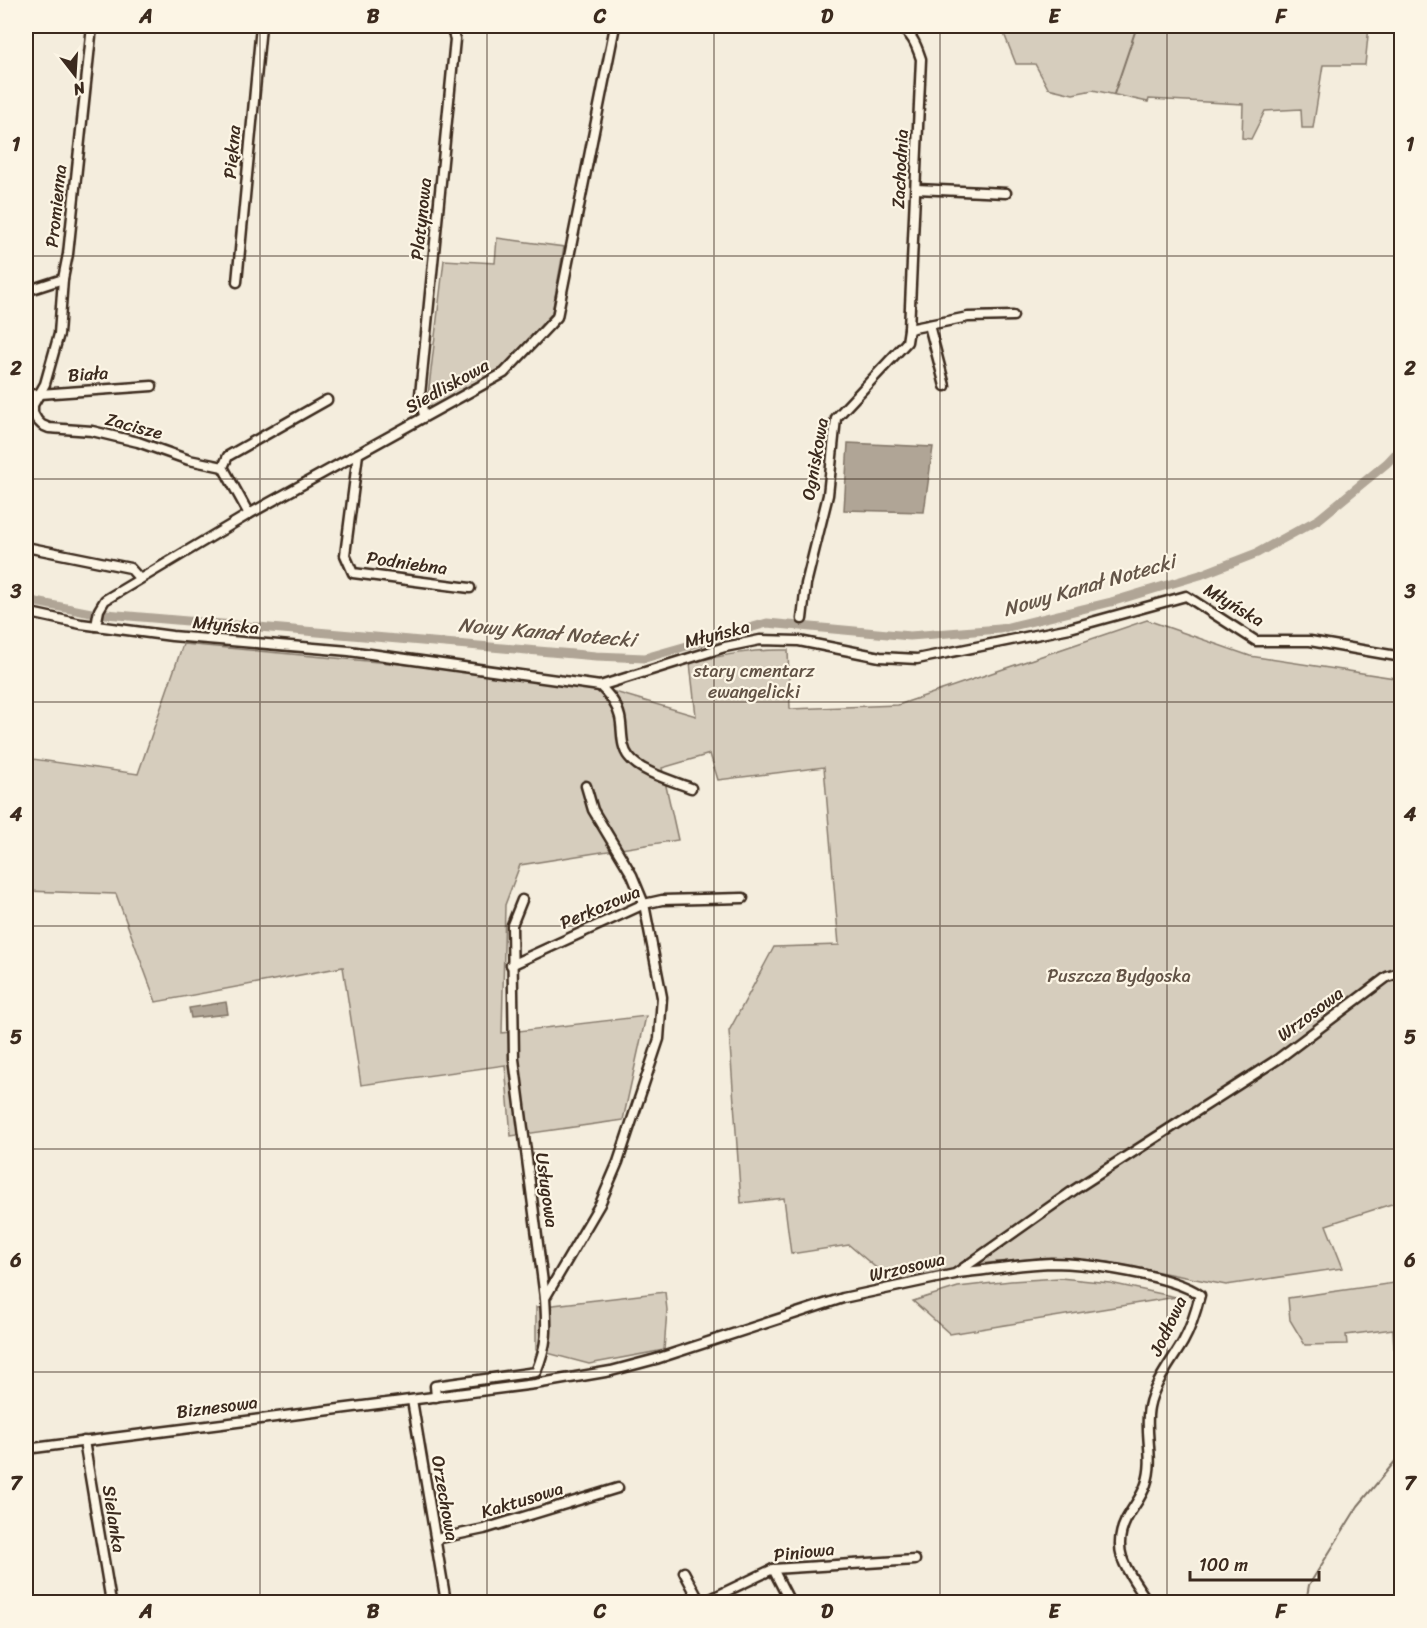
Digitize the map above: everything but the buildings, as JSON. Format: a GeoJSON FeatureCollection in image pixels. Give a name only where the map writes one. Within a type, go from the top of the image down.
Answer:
{"type":"FeatureCollection","features":[{"type":"Feature","properties":{"kind":"street","name":"Promienna"},"geometry":{"type":"LineString","coordinates":[[37,420],[33,413],[33,405],[41,393],[59,334],[63,279],[68,254],[92,26]]}},
{"type":"Feature","properties":{"kind":"street","name":"Piękna"},"geometry":{"type":"LineString","coordinates":[[237,282],[261,26]]}},
{"type":"Feature","properties":{"kind":"street","name":"Platynowa"},"geometry":{"type":"LineString","coordinates":[[424,416],[420,395],[455,39],[451,26]]}},
{"type":"Feature","properties":{"kind":"street","name":"Siedliskowa"},"geometry":{"type":"LineString","coordinates":[[96,626],[99,610],[105,600],[139,578],[249,514],[504,373],[557,317],[615,26]]}},
{"type":"Feature","properties":{"kind":"street","name":"Zachodnia"},"geometry":{"type":"LineString","coordinates":[[897,26],[906,30],[916,43],[921,59],[909,326]]}},
{"type":"Feature","properties":{"kind":"street"},"geometry":{"type":"LineString","coordinates":[[916,189],[1006,193]]}},
{"type":"Feature","properties":{"kind":"street"},"geometry":{"type":"LineString","coordinates":[[26,291],[63,279]]}},
{"type":"Feature","properties":{"kind":"street"},"geometry":{"type":"LineString","coordinates":[[909,326],[929,325],[968,317],[1013,316]]}},
{"type":"Feature","properties":{"kind":"street"},"geometry":{"type":"LineString","coordinates":[[929,325],[945,386]]}},
{"type":"Feature","properties":{"kind":"street","name":"Ogniskowa"},"geometry":{"type":"LineString","coordinates":[[802,619],[808,574],[828,495],[836,418],[907,342],[909,326]]}},
{"type":"Feature","properties":{"kind":"street","name":"Biała"},"geometry":{"type":"LineString","coordinates":[[26,395],[152,386]]}},
{"type":"Feature","properties":{"kind":"street"},"geometry":{"type":"LineString","coordinates":[[249,514],[223,467],[228,456],[327,400]]}},
{"type":"Feature","properties":{"kind":"street","name":"Zacisze"},"geometry":{"type":"LineString","coordinates":[[37,420],[49,428],[92,431],[115,436],[189,460],[223,467]]}},
{"type":"Feature","properties":{"kind":"street","name":"Podniebna"},"geometry":{"type":"LineString","coordinates":[[358,454],[345,555],[353,573],[470,588]]}},
{"type":"Feature","properties":{"kind":"street"},"geometry":{"type":"LineString","coordinates":[[26,547],[130,568],[139,578]]}},
{"type":"Feature","properties":{"kind":"street","name":"Młyńska"},"geometry":{"type":"LineString","coordinates":[[26,612],[96,626],[181,637],[349,651],[600,686],[705,653],[760,640],[799,641],[880,657],[917,659],[1071,628],[1186,596],[1256,641],[1310,641],[1401,657]]}},
{"type":"Feature","properties":{"kind":"street"},"geometry":{"type":"LineString","coordinates":[[600,686],[613,701],[620,717],[627,756],[641,768],[691,788]]}},
{"type":"Feature","properties":{"kind":"street"},"geometry":{"type":"LineString","coordinates":[[545,1298],[600,1204],[618,1162],[659,1039],[662,997],[644,904],[632,875],[593,810],[586,786]]}},
{"type":"Feature","properties":{"kind":"street","name":"Perkozowa"},"geometry":{"type":"LineString","coordinates":[[511,965],[644,904],[662,900],[743,898]]}},
{"type":"Feature","properties":{"kind":"street","name":"Usługowa"},"geometry":{"type":"LineString","coordinates":[[436,1397],[435,1386],[536,1372],[545,1349],[547,1328],[545,1298],[514,1059],[512,926],[522,900]]}},
{"type":"Feature","properties":{"kind":"street","name":"Wrzosowa"},"geometry":{"type":"LineString","coordinates":[[412,1400],[535,1384],[611,1371],[657,1359],[843,1298],[955,1274],[1074,1190],[1278,1059],[1387,977],[1401,972]]}},
{"type":"Feature","properties":{"kind":"street","name":"Jodłowa"},"geometry":{"type":"LineString","coordinates":[[955,1274],[1052,1263],[1128,1272],[1189,1287],[1200,1295],[1184,1340],[1149,1405],[1150,1455],[1146,1485],[1125,1521],[1120,1537],[1119,1549],[1123,1563],[1148,1602]]}},
{"type":"Feature","properties":{"kind":"street","name":"Biznesowa"},"geometry":{"type":"LineString","coordinates":[[26,1449],[412,1400]]}},
{"type":"Feature","properties":{"kind":"street","name":"Orzechowa"},"geometry":{"type":"LineString","coordinates":[[412,1400],[446,1602]]}},
{"type":"Feature","properties":{"kind":"street","name":"Sielanka"},"geometry":{"type":"LineString","coordinates":[[84,1441],[111,1602]]}},
{"type":"Feature","properties":{"kind":"street","name":"Kaktusowa"},"geometry":{"type":"LineString","coordinates":[[436,1539],[484,1529],[618,1488]]}},
{"type":"Feature","properties":{"kind":"street","name":"Piniowa"},"geometry":{"type":"LineString","coordinates":[[704,1602],[773,1569],[915,1560]]}},
{"type":"Feature","properties":{"kind":"street"},"geometry":{"type":"LineString","coordinates":[[773,1569],[790,1602]]}},
{"type":"Feature","properties":{"kind":"street"},"geometry":{"type":"LineString","coordinates":[[684,1572],[700,1602]]}},
{"type":"Feature","properties":{"kind":"green space"},"geometry":{"type":"Polygon","coordinates":[[[1001,26],[1369,26],[1365,65],[1323,65],[1313,128],[1302,128],[1301,109],[1265,111],[1251,139],[1242,138],[1243,104],[1149,99],[1148,102],[1093,90],[1073,94],[1048,88],[1035,64],[1016,64],[1001,26]]]}},
{"type":"Feature","properties":{"kind":"green space"},"geometry":{"type":"Polygon","coordinates":[[[497,238],[564,247],[552,313],[502,368],[431,407],[427,404],[444,260],[495,263],[497,238]]]}},
{"type":"Feature","properties":{"kind":"green space","name":"Puszcza Bydgoska"},"geometry":{"type":"Polygon","coordinates":[[[1147,620],[1250,656],[1401,679],[1401,1201],[1326,1225],[1343,1268],[1226,1285],[1108,1262],[1040,1258],[978,1264],[894,1283],[849,1245],[791,1254],[784,1198],[741,1203],[729,1031],[774,947],[839,945],[824,767],[718,780],[710,754],[662,768],[678,840],[520,865],[505,905],[502,1033],[646,1016],[623,1120],[511,1136],[505,1065],[361,1085],[343,967],[156,1002],[116,894],[26,891],[26,758],[138,774],[183,644],[574,680],[696,716],[690,663],[714,657],[788,650],[790,709],[898,705],[1147,620]]]}},
{"type":"Feature","properties":{"kind":"green space"},"geometry":{"type":"Polygon","coordinates":[[[1060,1278],[1110,1283],[1176,1297],[950,1334],[913,1301],[958,1287],[1060,1278]]]}},
{"type":"Feature","properties":{"kind":"green space"},"geometry":{"type":"Polygon","coordinates":[[[1401,1282],[1401,1349],[1394,1348],[1393,1329],[1346,1335],[1347,1344],[1305,1345],[1290,1320],[1288,1298],[1401,1282]]]}},
{"type":"Feature","properties":{"kind":"green space"},"geometry":{"type":"Polygon","coordinates":[[[665,1292],[667,1310],[664,1350],[589,1364],[536,1350],[536,1307],[665,1292]]]}},
{"type":"Feature","properties":{"kind":"shaded area"},"geometry":{"type":"Polygon","coordinates":[[[848,443],[933,447],[924,512],[844,510],[848,443]]]}},
{"type":"Feature","properties":{"kind":"shaded area"},"geometry":{"type":"Polygon","coordinates":[[[226,1002],[228,1014],[191,1018],[189,1008],[226,1002]]]}},
{"type":"Feature","properties":{"kind":"waterway"},"geometry":{"type":"LineString","coordinates":[[1114,94],[1137,26]]}},
{"type":"Feature","properties":{"kind":"waterway","name":"Nowy Kanał Notecki"},"geometry":{"type":"LineString","coordinates":[[106,614],[596,656],[645,658],[767,623],[910,636],[1000,629],[1111,602],[1200,575],[1257,553],[1319,519],[1387,463],[1402,447]]}},
{"type":"Feature","properties":{"kind":"waterway","name":"Nowy Kanał Notecki"},"geometry":{"type":"LineString","coordinates":[[26,600],[91,613]]}},
{"type":"Feature","properties":{"kind":"waterway"},"geometry":{"type":"LineString","coordinates":[[1306,1602],[1309,1585],[1358,1506],[1402,1453]]}},
{"type":"Feature","properties":{"kind":"park label","name":"stary cmentarz ewangelicki"},"geometry":{"type":"Point","coordinates":[754,681]}}]}
